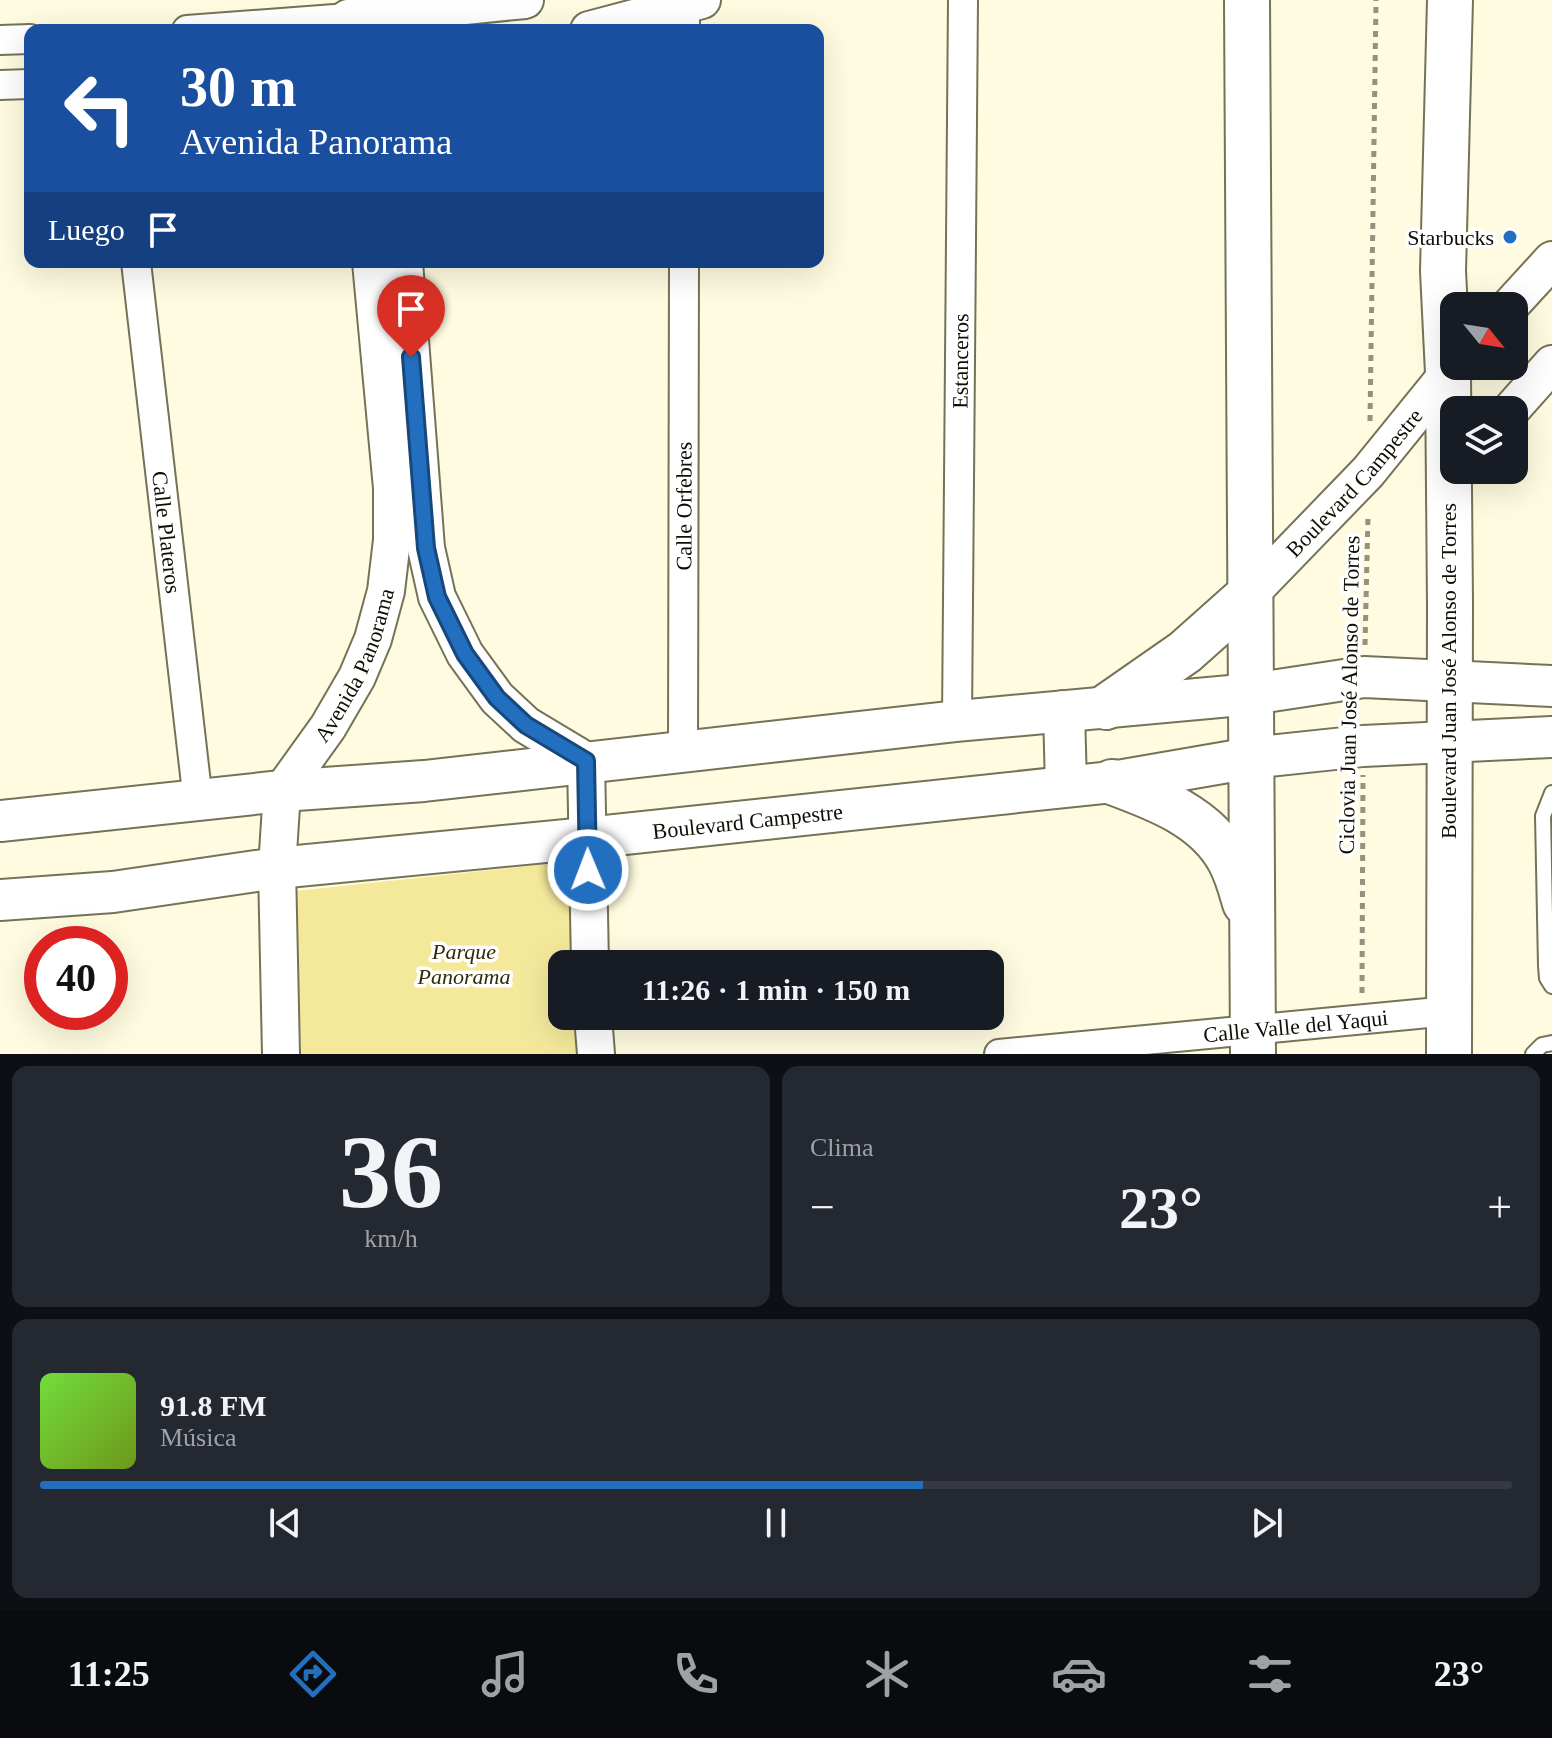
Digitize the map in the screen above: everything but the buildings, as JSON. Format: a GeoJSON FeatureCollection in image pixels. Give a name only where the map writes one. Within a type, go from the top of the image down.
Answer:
{"type":"FeatureCollection","features":[{"type":"Feature","properties":{"kind":"main road"},"geometry":{"type":"LineString","coordinates":[[1247,0],[1253,1041]]}},
{"type":"Feature","properties":{"kind":"main road","name":"Boulevard Juan José Alonso de Torres"},"geometry":{"type":"LineString","coordinates":[[1445,292],[1450,0]]}},
{"type":"Feature","properties":{"kind":"main road","name":"Boulevard Juan José Alonso de Torres"},"geometry":{"type":"LineString","coordinates":[[1449,1054],[1448,743],[1453,484]]}},
{"type":"Feature","properties":{"kind":"main road"},"geometry":{"type":"LineString","coordinates":[[1066,786],[1085,709],[1185,652],[1249,595]]}},
{"type":"Feature","properties":{"kind":"main road"},"geometry":{"type":"LineString","coordinates":[[0,821],[282,791],[424,781],[957,721],[1252,694],[1364,677],[1552,686]]}},
{"type":"Feature","properties":{"kind":"main road","name":"Boulevard Campestre"},"geometry":{"type":"LineString","coordinates":[[0,900],[113,892],[277,868],[1112,782],[1251,758],[1363,746],[1552,737]]}},
{"type":"Feature","properties":{"kind":"main road"},"geometry":{"type":"LineString","coordinates":[[1112,782],[1182,812],[1212,837],[1230,861],[1254,926]]}},
{"type":"Feature","properties":{"kind":"street"},"geometry":{"type":"LineString","coordinates":[[256,24],[386,15],[525,0]]}},
{"type":"Feature","properties":{"kind":"street","name":"Estanceros"},"geometry":{"type":"LineString","coordinates":[[957,721],[963,0]]}},
{"type":"Feature","properties":{"kind":"street"},"geometry":{"type":"LineString","coordinates":[[621,24],[691,11]]}},
{"type":"Feature","properties":{"kind":"street"},"geometry":{"type":"LineString","coordinates":[[0,40],[24,39]]}},
{"type":"Feature","properties":{"kind":"street"},"geometry":{"type":"LineString","coordinates":[[0,85],[24,84]]}},
{"type":"Feature","properties":{"kind":"street"},"geometry":{"type":"LineString","coordinates":[[1523,292],[1552,260]]}},
{"type":"Feature","properties":{"kind":"street","name":"Calle Plateros"},"geometry":{"type":"LineString","coordinates":[[137,268],[198,801]]}},
{"type":"Feature","properties":{"kind":"street","name":"Avenida Panorama"},"geometry":{"type":"LineString","coordinates":[[282,791],[328,727],[357,677],[373,639],[386,591],[392,540],[392,488],[372,268]]}},
{"type":"Feature","properties":{"kind":"street"},"geometry":{"type":"LineString","coordinates":[[404,268],[426,548],[437,597],[465,654],[497,698],[526,725],[586,761],[590,950]]}},
{"type":"Feature","properties":{"kind":"street","name":"Calle Orfebres"},"geometry":{"type":"LineString","coordinates":[[683,752],[684,268]]}},
{"type":"Feature","properties":{"kind":"street"},"geometry":{"type":"LineString","coordinates":[[1523,396],[1552,364]]}},
{"type":"Feature","properties":{"kind":"street","name":"Boulevard Campestre"},"geometry":{"type":"LineString","coordinates":[[1249,595],[1368,472],[1442,380]]}},
{"type":"Feature","properties":{"kind":"street"},"geometry":{"type":"LineString","coordinates":[[281,1054],[277,868],[282,791]]}},
{"type":"Feature","properties":{"kind":"street","name":"Calle Valle del Yaqui"},"geometry":{"type":"LineString","coordinates":[[999,1054],[1253,1041],[1362,1020],[1449,1011]]}},
{"type":"Feature","properties":{"kind":"street"},"geometry":{"type":"LineString","coordinates":[[594,1030],[596,1054]]}},
{"type":"Feature","properties":{"kind":"lane"},"geometry":{"type":"LineString","coordinates":[[1552,793],[1543,816],[1543,859],[1546,966],[1547,978],[1552,986]]}},
{"type":"Feature","properties":{"kind":"lane"},"geometry":{"type":"LineString","coordinates":[[1533,1054],[1536,1048],[1552,1043]]}},
{"type":"Feature","properties":{"kind":"path","name":"Ciclovia Juan José Alonso de Torres"},"geometry":{"type":"LineString","coordinates":[[1364,677],[1376,143],[1376,0]]}},
{"type":"Feature","properties":{"kind":"path","name":"Ciclovia Juan José Alonso de Torres"},"geometry":{"type":"LineString","coordinates":[[1362,1020],[1363,746]]}},
{"type":"Feature","properties":{"kind":"green space","name":"Parque Panorama"},"geometry":{"type":"Polygon","coordinates":[[[585,860],[588,950],[548,950],[548,1030],[590,1030],[591,1054],[301,1054],[296,891],[585,860]]]}},
{"type":"Feature","properties":{"kind":"place","name":"Starbucks"},"geometry":{"type":"Point","coordinates":[1510,237]}},
{"type":"Feature","properties":{"kind":"route"},"geometry":{"type":"LineString","coordinates":[[411,357],[426,548],[437,597],[465,654],[497,698],[526,725],[586,761],[588,870]]}}]}
